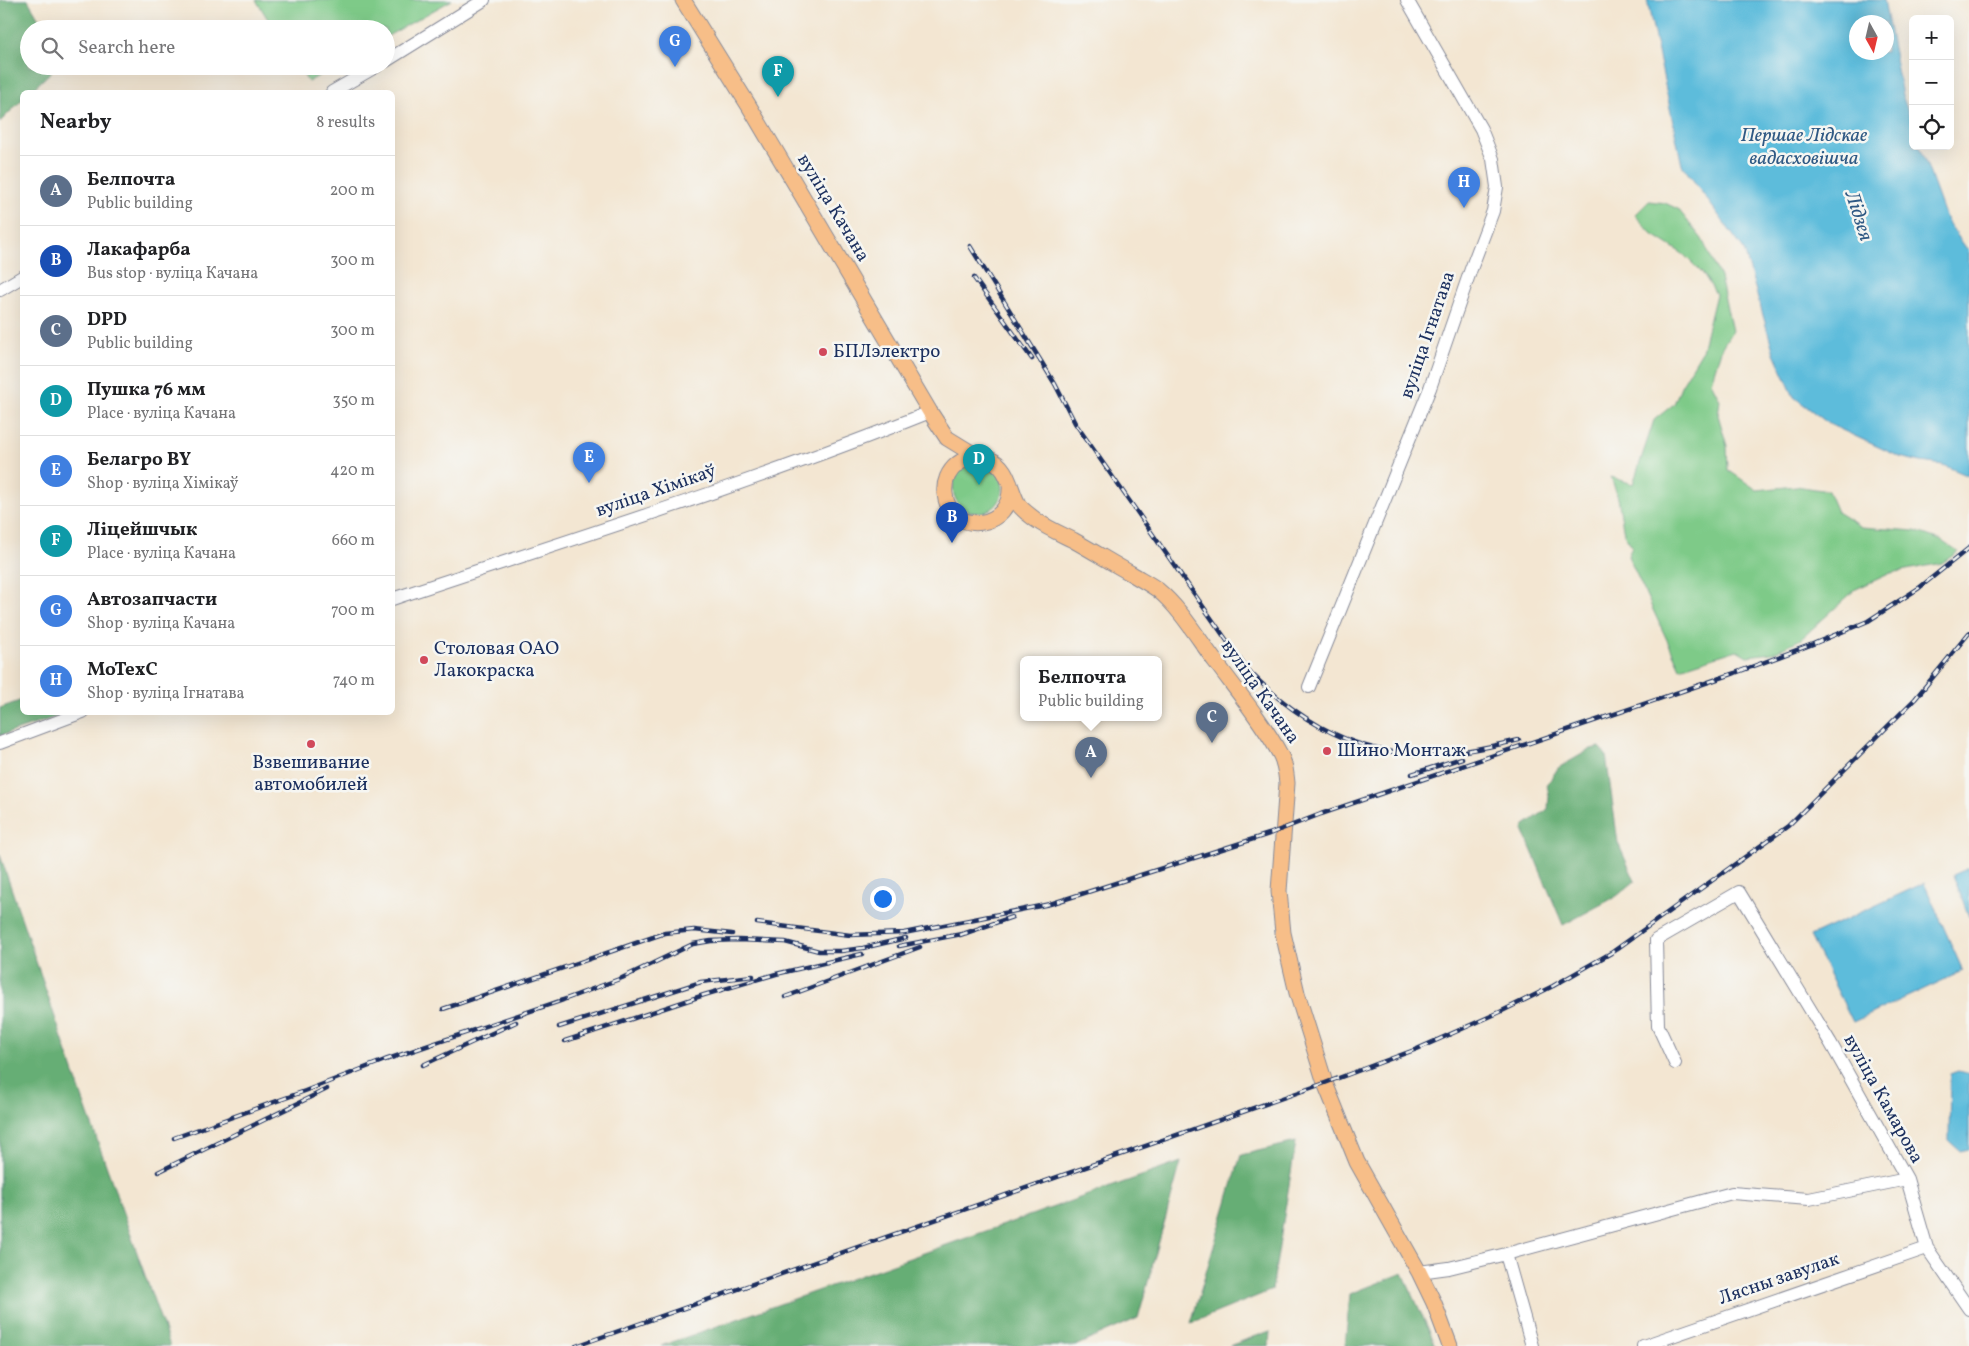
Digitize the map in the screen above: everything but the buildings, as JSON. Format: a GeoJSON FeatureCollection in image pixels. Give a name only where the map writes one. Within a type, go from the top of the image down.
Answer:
{"type":"FeatureCollection","features":[{"type":"Feature","properties":{"kind":"main road","name":"вуліца Качана"},"geometry":{"type":"LineString","coordinates":[[683,0],[746,101],[947,438],[978,457],[989,459],[999,464],[1006,472],[1018,504],[1038,521],[1157,589],[1184,619],[1264,728],[1281,756],[1286,769],[1287,783],[1279,891],[1280,910],[1283,933],[1297,993],[1324,1084],[1356,1162],[1419,1272],[1434,1303],[1450,1346]]}},
{"type":"Feature","properties":{"kind":"main road","name":"вуліца Качана"},"geometry":{"type":"LineString","coordinates":[[947,438],[951,471],[944,487],[945,496],[948,504],[957,516],[971,522],[980,523],[996,518],[1002,512],[1038,521]]}},
{"type":"Feature","properties":{"kind":"main road"},"geometry":{"type":"LineString","coordinates":[[951,471],[962,460],[978,457]]}},
{"type":"Feature","properties":{"kind":"main road"},"geometry":{"type":"LineString","coordinates":[[1002,512],[1010,499],[1010,484]]}},
{"type":"Feature","properties":{"kind":"street"},"geometry":{"type":"LineString","coordinates":[[395,55],[484,0]]}},
{"type":"Feature","properties":{"kind":"street","name":"вуліца Ігнатава"},"geometry":{"type":"LineString","coordinates":[[1309,687],[1430,388],[1493,210],[1497,187],[1493,159],[1481,129],[1407,0]]}},
{"type":"Feature","properties":{"kind":"street"},"geometry":{"type":"LineString","coordinates":[[336,90],[362,75]]}},
{"type":"Feature","properties":{"kind":"street"},"geometry":{"type":"LineString","coordinates":[[0,290],[20,277]]}},
{"type":"Feature","properties":{"kind":"street","name":"вуліца Хімікаў"},"geometry":{"type":"LineString","coordinates":[[395,599],[812,458],[930,412]]}},
{"type":"Feature","properties":{"kind":"street"},"geometry":{"type":"LineString","coordinates":[[0,743],[75,715]]}},
{"type":"Feature","properties":{"kind":"street","name":"вуліца Камарова"},"geometry":{"type":"LineString","coordinates":[[1419,1272],[1449,1268],[1506,1254],[1732,1193],[1809,1199],[1907,1179],[1830,1042],[1738,892],[1656,940],[1658,1026],[1674,1063]]}},
{"type":"Feature","properties":{"kind":"street"},"geometry":{"type":"LineString","coordinates":[[1907,1179],[1927,1248],[1969,1309]]}},
{"type":"Feature","properties":{"kind":"street","name":"Лясны завулак"},"geometry":{"type":"LineString","coordinates":[[1643,1346],[1927,1248]]}},
{"type":"Feature","properties":{"kind":"street"},"geometry":{"type":"LineString","coordinates":[[1506,1254],[1532,1346]]}},
{"type":"Feature","properties":{"kind":"green space"},"geometry":{"type":"Polygon","coordinates":[[[0,0],[28,0],[40,20],[20,20],[20,75],[48,75],[32,90],[20,90],[20,102],[0,122],[0,0]]]}},
{"type":"Feature","properties":{"kind":"green space"},"geometry":{"type":"Polygon","coordinates":[[[256,0],[452,0],[395,32],[395,20],[268,20],[256,0]]]}},
{"type":"Feature","properties":{"kind":"green space"},"geometry":{"type":"Polygon","coordinates":[[[304,75],[320,75],[308,82],[304,75]]]}},
{"type":"Feature","properties":{"kind":"green space"},"geometry":{"type":"Polygon","coordinates":[[[1649,201],[1665,203],[1678,209],[1702,239],[1720,277],[1732,331],[1722,347],[1711,382],[1720,400],[1718,415],[1727,446],[1728,470],[1757,490],[1796,486],[1828,491],[1837,512],[1861,527],[1915,531],[1940,540],[1958,552],[1942,563],[1891,573],[1856,589],[1801,639],[1772,653],[1747,656],[1737,650],[1680,668],[1628,556],[1632,546],[1624,534],[1618,498],[1611,477],[1633,484],[1654,420],[1674,404],[1681,386],[1702,351],[1716,294],[1704,275],[1683,254],[1652,234],[1635,215],[1649,201]]]}},
{"type":"Feature","properties":{"kind":"green space"},"geometry":{"type":"Polygon","coordinates":[[[978,463],[988,465],[996,470],[1001,478],[1003,488],[1001,498],[996,506],[988,511],[978,513],[968,511],[960,506],[955,498],[953,488],[955,478],[960,470],[968,465],[978,463]]]}},
{"type":"Feature","properties":{"kind":"green space"},"geometry":{"type":"Polygon","coordinates":[[[20,701],[20,715],[62,715],[0,736],[0,708],[20,701]]]}},
{"type":"Feature","properties":{"kind":"green space"},"geometry":{"type":"Polygon","coordinates":[[[1599,747],[1606,755],[1618,843],[1635,881],[1617,896],[1563,925],[1523,830],[1525,825],[1548,809],[1549,795],[1547,785],[1558,768],[1591,749],[1599,747]]]}},
{"type":"Feature","properties":{"kind":"green space"},"geometry":{"type":"Polygon","coordinates":[[[0,855],[82,1097],[170,1346],[0,1346],[0,855]]]}},
{"type":"Feature","properties":{"kind":"green space"},"geometry":{"type":"Polygon","coordinates":[[[1296,1142],[1272,1290],[1191,1323],[1241,1155],[1296,1142]]]}},
{"type":"Feature","properties":{"kind":"green space"},"geometry":{"type":"Polygon","coordinates":[[[1181,1162],[1138,1318],[1075,1346],[661,1346],[1181,1162]]]}},
{"type":"Feature","properties":{"kind":"green space"},"geometry":{"type":"Polygon","coordinates":[[[1403,1273],[1436,1346],[1345,1346],[1350,1294],[1403,1273]]]}},
{"type":"Feature","properties":{"kind":"green space"},"geometry":{"type":"Polygon","coordinates":[[[1270,1331],[1269,1346],[1229,1346],[1270,1331]]]}},
{"type":"Feature","properties":{"kind":"water","name":"Першае Лідскае вадасховішча"},"geometry":{"type":"Polygon","coordinates":[[[1647,0],[1884,0],[1887,15],[1849,15],[1849,60],[1894,60],[1894,53],[1902,95],[1909,114],[1909,150],[1921,150],[1947,221],[1969,252],[1969,476],[1943,465],[1900,457],[1829,424],[1794,397],[1774,353],[1744,250],[1682,165],[1647,0]]]}},
{"type":"Feature","properties":{"kind":"water"},"geometry":{"type":"Polygon","coordinates":[[[1969,868],[1969,917],[1953,875],[1969,868]]]}},
{"type":"Feature","properties":{"kind":"water"},"geometry":{"type":"Polygon","coordinates":[[[1924,883],[1963,971],[1853,1022],[1810,936],[1924,883]]]}},
{"type":"Feature","properties":{"kind":"water"},"geometry":{"type":"Polygon","coordinates":[[[1958,1071],[1969,1074],[1969,1149],[1960,1151],[1949,1141],[1950,1074],[1958,1071]]]}},
{"type":"Feature","properties":{"kind":"railway"},"geometry":{"type":"LineString","coordinates":[[970,246],[1055,384],[1075,423],[1246,668],[1263,685],[1301,715],[1321,727],[1365,746],[1413,754],[1440,754],[1519,740]]}},
{"type":"Feature","properties":{"kind":"railway"},"geometry":{"type":"LineString","coordinates":[[974,278],[1032,359]]}},
{"type":"Feature","properties":{"kind":"railway"},"geometry":{"type":"LineString","coordinates":[[757,923],[850,935],[904,933],[1050,904],[1269,834],[1321,814],[1735,673],[1813,644],[1868,621],[1919,588],[1969,548]]}},
{"type":"Feature","properties":{"kind":"railway"},"geometry":{"type":"LineString","coordinates":[[576,1346],[1325,1083],[1417,1049],[1553,986],[1611,953],[1788,826],[1915,699],[1969,633]]}},
{"type":"Feature","properties":{"kind":"railway"},"geometry":{"type":"LineString","coordinates":[[1412,774],[1462,758]]}},
{"type":"Feature","properties":{"kind":"railway"},"geometry":{"type":"LineString","coordinates":[[960,935],[1012,917]]}},
{"type":"Feature","properties":{"kind":"railway"},"geometry":{"type":"LineString","coordinates":[[443,1009],[665,933],[694,930],[732,934]]}},
{"type":"Feature","properties":{"kind":"railway"},"geometry":{"type":"LineString","coordinates":[[899,946],[967,933]]}},
{"type":"Feature","properties":{"kind":"railway"},"geometry":{"type":"LineString","coordinates":[[174,1138],[385,1060],[622,978],[693,944],[738,940],[785,942],[819,951],[841,951],[906,938]]}},
{"type":"Feature","properties":{"kind":"railway"},"geometry":{"type":"LineString","coordinates":[[785,997],[920,947]]}},
{"type":"Feature","properties":{"kind":"railway"},"geometry":{"type":"LineString","coordinates":[[565,1041],[704,995],[776,974],[862,954]]}},
{"type":"Feature","properties":{"kind":"railway"},"geometry":{"type":"LineString","coordinates":[[559,1027],[701,982],[753,976]]}},
{"type":"Feature","properties":{"kind":"railway"},"geometry":{"type":"LineString","coordinates":[[423,1065],[516,1022]]}},
{"type":"Feature","properties":{"kind":"railway"},"geometry":{"type":"LineString","coordinates":[[158,1172],[327,1089]]}},
{"type":"Feature","properties":{"kind":"place","name":"Автозапчасти"},"geometry":{"type":"Point","coordinates":[675,67]}},
{"type":"Feature","properties":{"kind":"place","name":"Ліцейшчык"},"geometry":{"type":"Point","coordinates":[778,97]}},
{"type":"Feature","properties":{"kind":"place","name":"MoTexC"},"geometry":{"type":"Point","coordinates":[1464,208]}},
{"type":"Feature","properties":{"kind":"place","name":"БПЛэлектро"},"geometry":{"type":"Point","coordinates":[823,352]}},
{"type":"Feature","properties":{"kind":"place","name":"Белагро BY"},"geometry":{"type":"Point","coordinates":[589,483]}},
{"type":"Feature","properties":{"kind":"place","name":"Пушка 76 мм"},"geometry":{"type":"Point","coordinates":[979,485]}},
{"type":"Feature","properties":{"kind":"place","name":"Лакафарба"},"geometry":{"type":"Point","coordinates":[952,543]}},
{"type":"Feature","properties":{"kind":"place","name":"Столовая ОАО Лакокраска"},"geometry":{"type":"Point","coordinates":[424,660]}},
{"type":"Feature","properties":{"kind":"place","name":"DPD"},"geometry":{"type":"Point","coordinates":[1212,743]}},
{"type":"Feature","properties":{"kind":"place","name":"Взвешивание автомобилей"},"geometry":{"type":"Point","coordinates":[311,744]}},
{"type":"Feature","properties":{"kind":"place","name":"Шино Монтаж"},"geometry":{"type":"Point","coordinates":[1327,751]}},
{"type":"Feature","properties":{"kind":"place","name":"Белпочта"},"geometry":{"type":"Point","coordinates":[1091,778]}},
{"type":"Feature","properties":{"kind":"water label","name":"Лідзея"},"geometry":{"type":"Point","coordinates":[1858,216]}}]}
